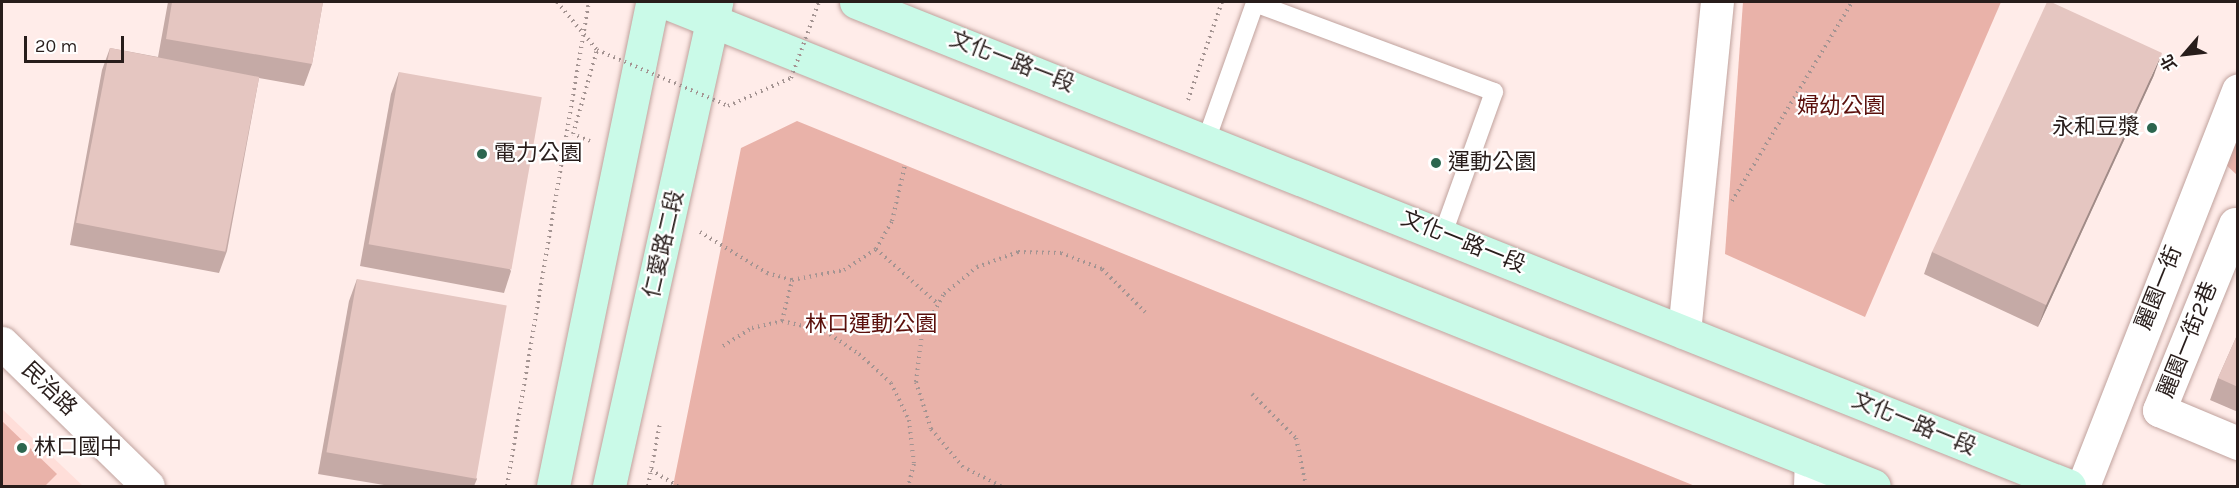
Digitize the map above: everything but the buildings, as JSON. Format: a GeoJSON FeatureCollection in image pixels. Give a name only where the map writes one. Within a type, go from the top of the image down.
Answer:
{"type":"FeatureCollection","features":[{"type":"Feature","properties":{"kind":"main road"},"geometry":{"type":"LineString","coordinates":[[553,486],[652,2]]}},
{"type":"Feature","properties":{"kind":"main road"},"geometry":{"type":"LineString","coordinates":[[665,2],[715,11],[1811,474],[1863,484]]}},
{"type":"Feature","properties":{"kind":"main road","name":"文化一路一段"},"geometry":{"type":"LineString","coordinates":[[856,2],[1193,132],[2069,486]]}},
{"type":"Feature","properties":{"kind":"main road","name":"仁愛路二段"},"geometry":{"type":"LineString","coordinates":[[609,486],[715,11]]}},
{"type":"Feature","properties":{"kind":"street"},"geometry":{"type":"LineString","coordinates":[[1684,332],[1717,2]]}},
{"type":"Feature","properties":{"kind":"street","name":"麗園一街"},"geometry":{"type":"LineString","coordinates":[[2083,486],[2238,90]]}},
{"type":"Feature","properties":{"kind":"street","name":"麗園一街2巷"},"geometry":{"type":"LineString","coordinates":[[2192,204],[2236,225],[2159,410],[2238,443]]}},
{"type":"Feature","properties":{"kind":"street","name":"民治路"},"geometry":{"type":"LineString","coordinates":[[2,343],[148,486]]}},
{"type":"Feature","properties":{"kind":"lane"},"geometry":{"type":"LineString","coordinates":[[1193,132],[1255,3],[1494,92],[1443,234]]}},
{"type":"Feature","properties":{"kind":"path"},"geometry":{"type":"LineString","coordinates":[[557,2],[597,50],[728,106],[791,78],[819,2]]}},
{"type":"Feature","properties":{"kind":"path"},"geometry":{"type":"LineString","coordinates":[[507,486],[589,2]]}},
{"type":"Feature","properties":{"kind":"path"},"geometry":{"type":"LineString","coordinates":[[1193,132],[1222,2]]}},
{"type":"Feature","properties":{"kind":"path"},"geometry":{"type":"LineString","coordinates":[[1726,210],[1852,2]]}},
{"type":"Feature","properties":{"kind":"path"},"geometry":{"type":"LineString","coordinates":[[573,134],[597,50]]}},
{"type":"Feature","properties":{"kind":"path"},"geometry":{"type":"LineString","coordinates":[[699,231],[767,273],[792,280],[844,270],[876,249],[892,221],[905,165]]}},
{"type":"Feature","properties":{"kind":"path"},"geometry":{"type":"LineString","coordinates":[[876,249],[938,304]]}},
{"type":"Feature","properties":{"kind":"path"},"geometry":{"type":"LineString","coordinates":[[1001,486],[963,467],[931,429],[916,382],[922,333],[938,304],[977,267],[1018,252],[1062,253],[1102,269],[1145,312]]}},
{"type":"Feature","properties":{"kind":"path"},"geometry":{"type":"LineString","coordinates":[[782,321],[792,280]]}},
{"type":"Feature","properties":{"kind":"path"},"geometry":{"type":"LineString","coordinates":[[723,346],[752,328],[782,321],[825,331],[891,383],[909,420],[914,464],[908,486]]}},
{"type":"Feature","properties":{"kind":"path"},"geometry":{"type":"LineString","coordinates":[[1252,394],[1296,438],[1306,486]]}},
{"type":"Feature","properties":{"kind":"path"},"geometry":{"type":"LineString","coordinates":[[651,470],[678,486]]}},
{"type":"Feature","properties":{"kind":"shaded area","name":"林口國中"},"geometry":{"type":"Polygon","coordinates":[[[2,409],[83,486],[2,486],[2,409]]]}},
{"type":"Feature","properties":{"kind":"green space","name":"婦幼公園"},"geometry":{"type":"Polygon","coordinates":[[[1743,2],[2001,2],[1865,317],[1725,254],[1743,2]]]}},
{"type":"Feature","properties":{"kind":"green space","name":"林口運動公園"},"geometry":{"type":"Polygon","coordinates":[[[797,121],[1695,486],[673,486],[741,148],[797,121]]]}},
{"type":"Feature","properties":{"kind":"green space"},"geometry":{"type":"Polygon","coordinates":[[[2237,134],[2237,175],[2223,162],[2237,134]]]}},
{"type":"Feature","properties":{"kind":"green space","name":"林口國中"},"geometry":{"type":"Polygon","coordinates":[[[2,421],[57,474],[45,486],[2,486],[2,421]]]}},
{"type":"Feature","properties":{"kind":"place","name":"永和豆漿"},"geometry":{"type":"Point","coordinates":[2152,128]}},
{"type":"Feature","properties":{"kind":"place","name":"電力公園"},"geometry":{"type":"Point","coordinates":[482,154]}},
{"type":"Feature","properties":{"kind":"place","name":"運動公園"},"geometry":{"type":"Point","coordinates":[1436,163]}},
{"type":"Feature","properties":{"kind":"place","name":"林口國中"},"geometry":{"type":"Point","coordinates":[22,448]}}]}
